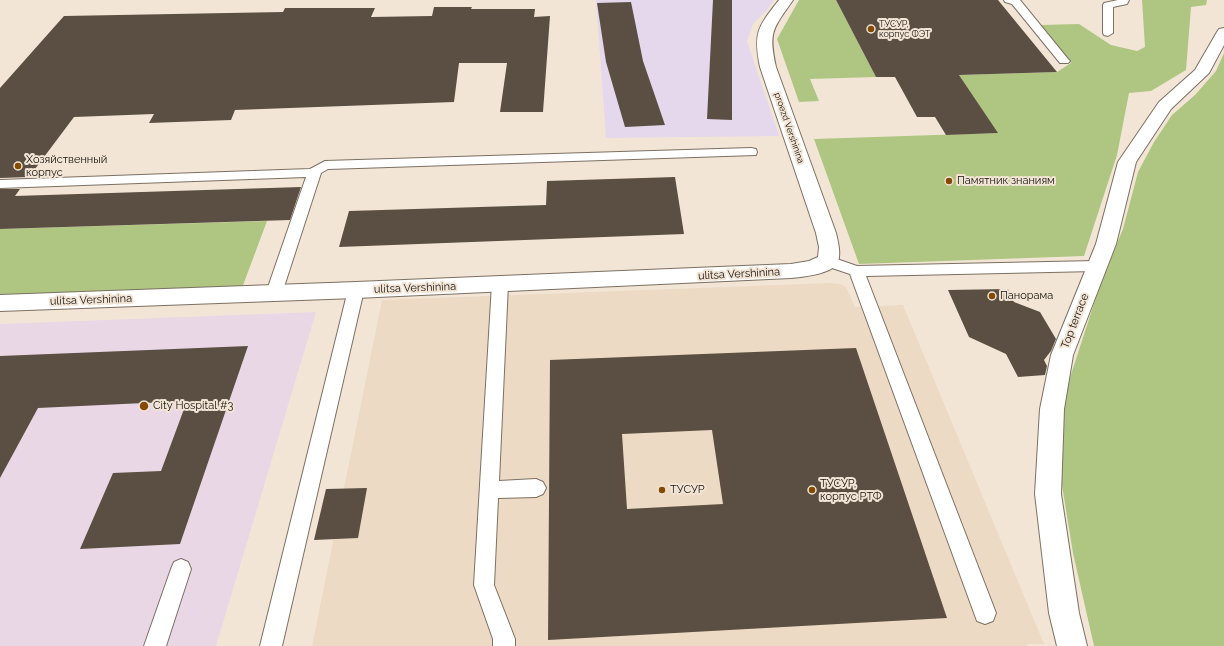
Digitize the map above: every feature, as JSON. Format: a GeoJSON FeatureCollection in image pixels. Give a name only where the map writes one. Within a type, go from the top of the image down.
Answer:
{"type":"FeatureCollection","features":[{"type":"Feature","properties":{"kind":"street","name":"proezd Vershinina"},"geometry":{"type":"LineString","coordinates":[[786,0],[764,29],[763,44],[768,66],[826,233],[829,247],[828,261]]}},
{"type":"Feature","properties":{"kind":"street","name":"Top terrace"},"geometry":{"type":"LineString","coordinates":[[1072,646],[1064,613],[1048,494],[1052,409],[1062,355],[1106,244],[1127,162],[1165,106],[1201,73],[1224,32]]}},
{"type":"Feature","properties":{"kind":"street","name":"ulitsa Vershinina"},"geometry":{"type":"LineString","coordinates":[[0,303],[356,290],[790,271],[813,268],[828,261]]}},
{"type":"Feature","properties":{"kind":"lane"},"geometry":{"type":"LineString","coordinates":[[1009,0],[1016,2],[1064,61]]}},
{"type":"Feature","properties":{"kind":"lane"},"geometry":{"type":"LineString","coordinates":[[1108,33],[1108,4],[1123,2],[1124,0]]}},
{"type":"Feature","properties":{"kind":"lane"},"geometry":{"type":"LineString","coordinates":[[274,293],[314,173],[316,170],[325,165],[336,163],[751,152]]}},
{"type":"Feature","properties":{"kind":"lane"},"geometry":{"type":"LineString","coordinates":[[0,184],[314,173]]}},
{"type":"Feature","properties":{"kind":"lane"},"geometry":{"type":"LineString","coordinates":[[828,261],[856,271],[1096,266]]}},
{"type":"Feature","properties":{"kind":"lane"},"geometry":{"type":"LineString","coordinates":[[856,271],[985,613]]}},
{"type":"Feature","properties":{"kind":"lane"},"geometry":{"type":"LineString","coordinates":[[500,284],[484,585],[504,639],[504,646]]}},
{"type":"Feature","properties":{"kind":"lane"},"geometry":{"type":"LineString","coordinates":[[271,646],[356,290]]}},
{"type":"Feature","properties":{"kind":"lane"},"geometry":{"type":"LineString","coordinates":[[489,490],[536,488]]}},
{"type":"Feature","properties":{"kind":"lane"},"geometry":{"type":"LineString","coordinates":[[155,646],[181,569]]}},
{"type":"Feature","properties":{"kind":"shaded area"},"geometry":{"type":"Polygon","coordinates":[[[596,0],[774,0],[767,10],[753,24],[747,41],[779,136],[606,138],[596,0]]]}},
{"type":"Feature","properties":{"kind":"shaded area","name":"ТУСУР"},"geometry":{"type":"Polygon","coordinates":[[[831,283],[840,284],[846,287],[855,307],[903,305],[1044,644],[1027,644],[1028,646],[312,646],[382,300],[831,283]]]}},
{"type":"Feature","properties":{"kind":"shaded area","name":"City Hospital #3"},"geometry":{"type":"Polygon","coordinates":[[[316,312],[216,646],[0,646],[0,324],[316,312]]]}},
{"type":"Feature","properties":{"kind":"green space"},"geometry":{"type":"Polygon","coordinates":[[[799,0],[836,0],[876,77],[810,79],[819,101],[799,102],[777,39],[799,0]]]}},
{"type":"Feature","properties":{"kind":"green space"},"geometry":{"type":"Polygon","coordinates":[[[1142,0],[1207,0],[1206,5],[1191,7],[1186,70],[1151,91],[1129,93],[1117,155],[1084,256],[859,264],[814,139],[997,133],[959,75],[1057,72],[1071,63],[1040,25],[1079,24],[1111,45],[1137,51],[1145,47],[1142,0]]]}},
{"type":"Feature","properties":{"kind":"green space"},"geometry":{"type":"Polygon","coordinates":[[[1224,53],[1224,646],[1094,646],[1073,553],[1061,479],[1060,427],[1066,390],[1100,285],[1123,229],[1138,172],[1154,142],[1172,115],[1195,95],[1216,71],[1224,53]]]}},
{"type":"Feature","properties":{"kind":"green space"},"geometry":{"type":"Polygon","coordinates":[[[267,221],[242,288],[0,297],[0,229],[267,221]]]}},
{"type":"Feature","properties":{"kind":"building"},"geometry":{"type":"Polygon","coordinates":[[[713,0],[732,0],[732,120],[707,119],[713,0]]]}},
{"type":"Feature","properties":{"kind":"building","name":"ТУСУР, корпус ФЭТ"},"geometry":{"type":"Polygon","coordinates":[[[836,0],[998,0],[1057,72],[959,75],[998,133],[946,135],[935,117],[917,117],[895,77],[876,77],[836,0]]]}},
{"type":"Feature","properties":{"kind":"building"},"geometry":{"type":"Polygon","coordinates":[[[631,2],[643,61],[665,125],[625,127],[606,62],[597,3],[631,2]]]}},
{"type":"Feature","properties":{"kind":"building"},"geometry":{"type":"Polygon","coordinates":[[[434,7],[472,7],[471,9],[535,9],[534,17],[550,16],[543,112],[500,112],[507,63],[459,63],[454,102],[235,110],[231,120],[149,123],[154,114],[74,117],[29,177],[0,178],[0,88],[64,16],[283,12],[285,8],[375,8],[371,17],[432,16],[434,7]]]}},
{"type":"Feature","properties":{"kind":"building"},"geometry":{"type":"Polygon","coordinates":[[[675,177],[684,234],[339,247],[349,211],[546,205],[547,181],[675,177]]]}},
{"type":"Feature","properties":{"kind":"building"},"geometry":{"type":"Polygon","coordinates":[[[301,187],[290,220],[0,229],[0,189],[20,189],[15,196],[301,187]]]}},
{"type":"Feature","properties":{"kind":"building"},"geometry":{"type":"Polygon","coordinates":[[[1008,289],[1014,302],[1040,312],[1056,339],[1051,351],[1044,360],[1047,366],[1045,375],[1018,377],[1006,354],[969,337],[948,290],[1008,289]]]}},
{"type":"Feature","properties":{"kind":"building"},"geometry":{"type":"Polygon","coordinates":[[[248,346],[180,544],[80,549],[113,473],[161,471],[187,401],[38,408],[0,478],[0,356],[248,346]]]}},
{"type":"Feature","properties":{"kind":"building","name":"ТУСУР, корпус РТФ"},"geometry":{"type":"Polygon","coordinates":[[[856,348],[947,618],[548,640],[550,360],[856,348]],[[712,430],[622,434],[627,509],[723,504],[712,430]]]}},
{"type":"Feature","properties":{"kind":"building"},"geometry":{"type":"Polygon","coordinates":[[[367,488],[358,538],[314,540],[326,489],[367,488]]]}},
{"type":"Feature","properties":{"kind":"place","name":"ТУСУР, корпус ФЭТ"},"geometry":{"type":"Point","coordinates":[871,29]}},
{"type":"Feature","properties":{"kind":"place","name":"Хозяйственный корпус"},"geometry":{"type":"Point","coordinates":[18,166]}},
{"type":"Feature","properties":{"kind":"place","name":"Памятник знаниям"},"geometry":{"type":"Point","coordinates":[949,181]}},
{"type":"Feature","properties":{"kind":"place","name":"Панорама"},"geometry":{"type":"Point","coordinates":[992,296]}},
{"type":"Feature","properties":{"kind":"place","name":"City Hospital #3"},"geometry":{"type":"Point","coordinates":[144,406]}},
{"type":"Feature","properties":{"kind":"place","name":"ТУСУР"},"geometry":{"type":"Point","coordinates":[662,490]}},
{"type":"Feature","properties":{"kind":"place","name":"ТУСУР, корпус РТФ"},"geometry":{"type":"Point","coordinates":[812,490]}}]}
